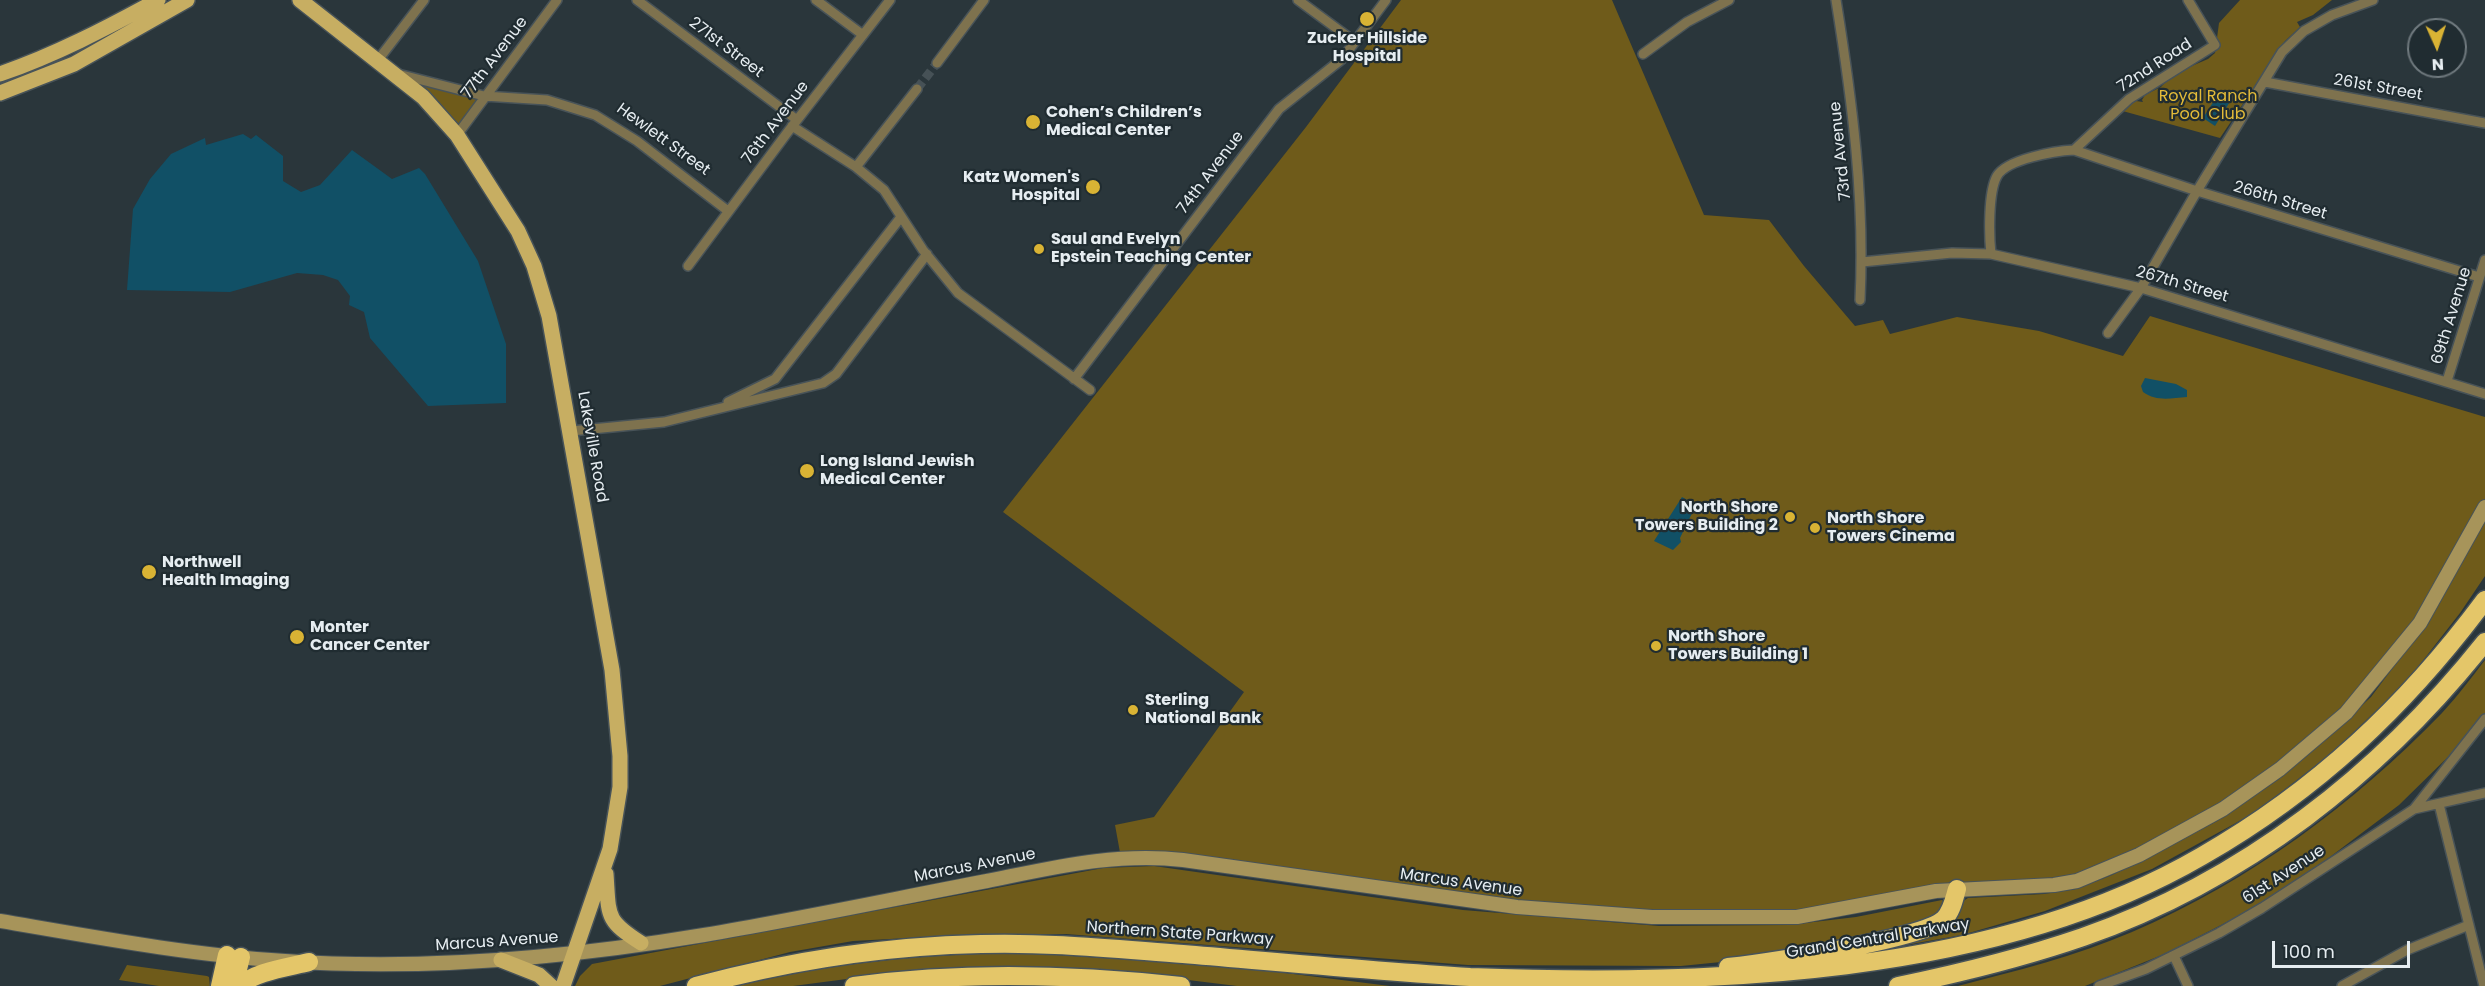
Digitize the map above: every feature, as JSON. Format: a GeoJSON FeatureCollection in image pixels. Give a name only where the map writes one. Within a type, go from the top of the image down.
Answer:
{"type":"FeatureCollection","features":[{"type":"Feature","properties":{"kind":"highway","name":"Grand Central Parkway"},"geometry":{"type":"LineString","coordinates":[[1664,982],[1764,976],[1903,958],[2024,931],[2081,912],[2142,887],[2199,858],[2308,786],[2405,698],[2449,649],[2485,600]]}},
{"type":"Feature","properties":{"kind":"highway"},"geometry":{"type":"LineString","coordinates":[[1898,986],[2023,957],[2085,937],[2145,913],[2257,852],[2310,815],[2361,775],[2452,684],[2485,642]]}},
{"type":"Feature","properties":{"kind":"highway"},"geometry":{"type":"LineString","coordinates":[[1565,981],[1759,964],[1818,954],[1915,932],[1944,919],[1957,889]]}},
{"type":"Feature","properties":{"kind":"highway","name":"Northern State Parkway"},"geometry":{"type":"LineString","coordinates":[[696,986],[758,971],[846,955],[924,947],[1014,944],[1103,948],[1466,977],[1664,982]]}},
{"type":"Feature","properties":{"kind":"highway"},"geometry":{"type":"LineString","coordinates":[[220,986],[234,956]]}},
{"type":"Feature","properties":{"kind":"highway"},"geometry":{"type":"LineString","coordinates":[[234,956],[234,986]]}},
{"type":"Feature","properties":{"kind":"highway"},"geometry":{"type":"LineString","coordinates":[[241,986],[245,981],[257,976],[309,963]]}},
{"type":"Feature","properties":{"kind":"highway"},"geometry":{"type":"LineString","coordinates":[[854,986],[932,978],[1032,975],[1100,978],[1181,986]]}},
{"type":"Feature","properties":{"kind":"highway"},"geometry":{"type":"LineString","coordinates":[[954,986],[1032,975]]}},
{"type":"Feature","properties":{"kind":"main road"},"geometry":{"type":"LineString","coordinates":[[0,74],[92,36],[158,0]]}},
{"type":"Feature","properties":{"kind":"main road"},"geometry":{"type":"LineString","coordinates":[[0,93],[74,64],[187,0]]}},
{"type":"Feature","properties":{"kind":"main road","name":"Lakeville Road"},"geometry":{"type":"LineString","coordinates":[[306,3],[396,73],[423,97],[457,135],[505,209],[534,266],[555,339],[617,710],[620,787],[615,829],[606,864],[563,986]]}},
{"type":"Feature","properties":{"kind":"main road","name":"Marcus Avenue"},"geometry":{"type":"LineString","coordinates":[[0,921],[234,956],[309,963],[432,963],[501,960],[723,932],[1084,862],[1132,857],[1183,860],[1508,906],[1629,916],[1797,917],[1957,889],[2054,885],[2091,876],[2139,855],[2186,830],[2273,774],[2346,713],[2394,657],[2425,615],[2485,507]]}},
{"type":"Feature","properties":{"kind":"main road"},"geometry":{"type":"LineString","coordinates":[[606,864],[611,919],[620,930],[641,943]]}},
{"type":"Feature","properties":{"kind":"main road"},"geometry":{"type":"LineString","coordinates":[[501,960],[539,975],[551,986]]}},
{"type":"Feature","properties":{"kind":"street"},"geometry":{"type":"LineString","coordinates":[[378,60],[424,0]]}},
{"type":"Feature","properties":{"kind":"street","name":"77th Avenue"},"geometry":{"type":"LineString","coordinates":[[457,135],[557,0]]}},
{"type":"Feature","properties":{"kind":"street","name":"271st Street"},"geometry":{"type":"LineString","coordinates":[[637,0],[884,190],[927,254],[958,293],[1090,390]]}},
{"type":"Feature","properties":{"kind":"street"},"geometry":{"type":"LineString","coordinates":[[816,0],[862,36]]}},
{"type":"Feature","properties":{"kind":"street","name":"76th Avenue"},"geometry":{"type":"LineString","coordinates":[[688,266],[794,123],[890,0]]}},
{"type":"Feature","properties":{"kind":"street"},"geometry":{"type":"LineString","coordinates":[[937,63],[984,0]]}},
{"type":"Feature","properties":{"kind":"street"},"geometry":{"type":"LineString","coordinates":[[1298,0],[1355,42]]}},
{"type":"Feature","properties":{"kind":"street","name":"74th Avenue"},"geometry":{"type":"LineString","coordinates":[[1074,379],[1279,109],[1342,59],[1386,0]]}},
{"type":"Feature","properties":{"kind":"street"},"geometry":{"type":"LineString","coordinates":[[1643,54],[1687,22],[1728,0]]}},
{"type":"Feature","properties":{"kind":"street","name":"73rd Avenue"},"geometry":{"type":"LineString","coordinates":[[1836,0],[1859,172],[1862,262],[1860,300]]}},
{"type":"Feature","properties":{"kind":"street","name":"72nd Road"},"geometry":{"type":"LineString","coordinates":[[2074,150],[2129,99],[2215,45],[2188,0]]}},
{"type":"Feature","properties":{"kind":"street"},"geometry":{"type":"LineString","coordinates":[[2108,333],[2142,288],[2197,191],[2282,52],[2304,31],[2331,15],[2373,0]]}},
{"type":"Feature","properties":{"kind":"street","name":"Hewlett Street"},"geometry":{"type":"LineString","coordinates":[[396,73],[484,96],[547,100],[595,115],[637,141],[728,211]]}},
{"type":"Feature","properties":{"kind":"street","name":"261st Street"},"geometry":{"type":"LineString","coordinates":[[2265,82],[2485,123]]}},
{"type":"Feature","properties":{"kind":"street"},"geometry":{"type":"LineString","coordinates":[[856,167],[917,89]]}},
{"type":"Feature","properties":{"kind":"street"},"geometry":{"type":"LineString","coordinates":[[1992,254],[1990,227],[1993,189],[1997,176],[2007,167],[2053,151],[2074,150]]}},
{"type":"Feature","properties":{"kind":"street","name":"266th Street"},"geometry":{"type":"LineString","coordinates":[[2074,150],[2197,191],[2479,277]]}},
{"type":"Feature","properties":{"kind":"street"},"geometry":{"type":"LineString","coordinates":[[710,411],[775,380],[901,217]]}},
{"type":"Feature","properties":{"kind":"street","name":"267th Street"},"geometry":{"type":"LineString","coordinates":[[1862,262],[1952,253],[1992,254],[2142,288],[2485,394]]}},
{"type":"Feature","properties":{"kind":"street"},"geometry":{"type":"LineString","coordinates":[[571,431],[664,422],[830,380],[927,254]]}},
{"type":"Feature","properties":{"kind":"street","name":"69th Avenue"},"geometry":{"type":"LineString","coordinates":[[2447,381],[2485,260]]}},
{"type":"Feature","properties":{"kind":"street"},"geometry":{"type":"LineString","coordinates":[[2414,809],[2485,719]]}},
{"type":"Feature","properties":{"kind":"street","name":"61st Avenue"},"geometry":{"type":"LineString","coordinates":[[2099,986],[2174,956],[2262,908],[2414,809],[2485,794]]}},
{"type":"Feature","properties":{"kind":"street"},"geometry":{"type":"LineString","coordinates":[[2439,804],[2484,986]]}},
{"type":"Feature","properties":{"kind":"street"},"geometry":{"type":"LineString","coordinates":[[2342,986],[2407,950],[2469,925]]}},
{"type":"Feature","properties":{"kind":"street"},"geometry":{"type":"LineString","coordinates":[[2174,956],[2188,986]]}},
{"type":"Feature","properties":{"kind":"green space"},"geometry":{"type":"Polygon","coordinates":[[[1401,0],[1612,0],[1704,215],[1769,220],[1804,266],[1855,326],[1883,320],[1890,334],[1957,317],[2039,331],[2123,356],[2150,316],[2485,417],[2485,507],[2442,587],[2346,713],[2244,794],[2091,876],[1957,889],[1826,913],[1652,917],[1121,858],[1115,825],[1154,817],[1244,692],[1003,512],[1306,127],[1401,0]]]}},
{"type":"Feature","properties":{"kind":"green space","name":"Royal Ranch Pool Club"},"geometry":{"type":"Polygon","coordinates":[[[2240,0],[2332,0],[2313,15],[2297,22],[2300,27],[2285,41],[2220,138],[2119,110],[2129,100],[2143,102],[2145,95],[2161,87],[2173,74],[2208,59],[2215,53],[2219,23],[2240,0]]]}},
{"type":"Feature","properties":{"kind":"green space"},"geometry":{"type":"Polygon","coordinates":[[[396,73],[484,96],[457,135],[396,73]]]}},
{"type":"Feature","properties":{"kind":"green space"},"geometry":{"type":"Polygon","coordinates":[[[2485,520],[2485,576],[2460,613],[2407,681],[2332,753],[2254,813],[2152,869],[2045,911],[1962,935],[1889,948],[1968,898],[2044,894],[2076,889],[2112,875],[2217,821],[2279,779],[2371,697],[2432,615],[2485,520]]]}},
{"type":"Feature","properties":{"kind":"green space"},"geometry":{"type":"Polygon","coordinates":[[[2485,660],[2485,713],[2449,756],[2399,805],[2322,863],[2252,909],[2167,953],[2085,986],[1958,986],[2046,962],[2111,941],[2176,912],[2258,865],[2298,838],[2373,779],[2442,713],[2485,660]]]}},
{"type":"Feature","properties":{"kind":"green space"},"geometry":{"type":"Polygon","coordinates":[[[1154,866],[1463,910],[1659,926],[1788,925],[1856,917],[1942,900],[1947,904],[1936,919],[1771,957],[1681,966],[1468,965],[1066,934],[963,935],[853,941],[790,952],[660,986],[575,986],[580,976],[592,964],[1103,868],[1154,866]]]}},
{"type":"Feature","properties":{"kind":"green space"},"geometry":{"type":"Polygon","coordinates":[[[1025,953],[1229,966],[1390,986],[1237,986],[1115,971],[990,967],[908,971],[793,986],[737,986],[845,965],[951,955],[1025,953]]]}},
{"type":"Feature","properties":{"kind":"green space"},"geometry":{"type":"Polygon","coordinates":[[[127,965],[207,976],[210,986],[159,986],[119,980],[127,965]]]}},
{"type":"Feature","properties":{"kind":"water"},"geometry":{"type":"Polygon","coordinates":[[[2219,93],[2231,100],[2215,126],[2203,118],[2219,93]]]}},
{"type":"Feature","properties":{"kind":"water"},"geometry":{"type":"Polygon","coordinates":[[[243,134],[251,139],[256,135],[283,156],[283,181],[301,192],[320,185],[352,150],[392,179],[419,168],[425,174],[478,261],[506,344],[506,403],[428,406],[370,338],[364,312],[349,305],[350,296],[338,280],[323,275],[297,273],[230,292],[127,290],[133,209],[150,179],[171,154],[205,138],[206,145],[243,134]]]}},
{"type":"Feature","properties":{"kind":"water"},"geometry":{"type":"Polygon","coordinates":[[[2145,378],[2176,384],[2187,390],[2187,397],[2164,399],[2148,395],[2143,392],[2141,386],[2145,378]]]}},
{"type":"Feature","properties":{"kind":"water"},"geometry":{"type":"Polygon","coordinates":[[[1682,497],[1696,505],[1680,538],[1681,542],[1673,550],[1654,541],[1682,497]]]}},
{"type":"Feature","properties":{"kind":"tunnel"},"geometry":{"type":"LineString","coordinates":[[917,89],[937,63]]}},
{"type":"Feature","properties":{"kind":"place","name":"Zucker Hillside Hospital"},"geometry":{"type":"Point","coordinates":[1367,19]}},
{"type":"Feature","properties":{"kind":"place","name":"Cohen’s Children’s Medical Center"},"geometry":{"type":"Point","coordinates":[1033,122]}},
{"type":"Feature","properties":{"kind":"place","name":"Katz Women's Hospital"},"geometry":{"type":"Point","coordinates":[1093,187]}},
{"type":"Feature","properties":{"kind":"place","name":"Saul and Evelyn Epstein Teaching Center"},"geometry":{"type":"Point","coordinates":[1039,249]}},
{"type":"Feature","properties":{"kind":"place","name":"Long Island Jewish Medical Center"},"geometry":{"type":"Point","coordinates":[807,471]}},
{"type":"Feature","properties":{"kind":"place","name":"North Shore Towers Building 2"},"geometry":{"type":"Point","coordinates":[1790,517]}},
{"type":"Feature","properties":{"kind":"place","name":"North Shore Towers Cinema"},"geometry":{"type":"Point","coordinates":[1815,528]}},
{"type":"Feature","properties":{"kind":"place","name":"Northwell Health Imaging"},"geometry":{"type":"Point","coordinates":[149,572]}},
{"type":"Feature","properties":{"kind":"place","name":"Monter Cancer Center"},"geometry":{"type":"Point","coordinates":[297,637]}},
{"type":"Feature","properties":{"kind":"place","name":"North Shore Towers Building 1"},"geometry":{"type":"Point","coordinates":[1656,646]}},
{"type":"Feature","properties":{"kind":"place","name":"Sterling National Bank"},"geometry":{"type":"Point","coordinates":[1133,710]}}]}
